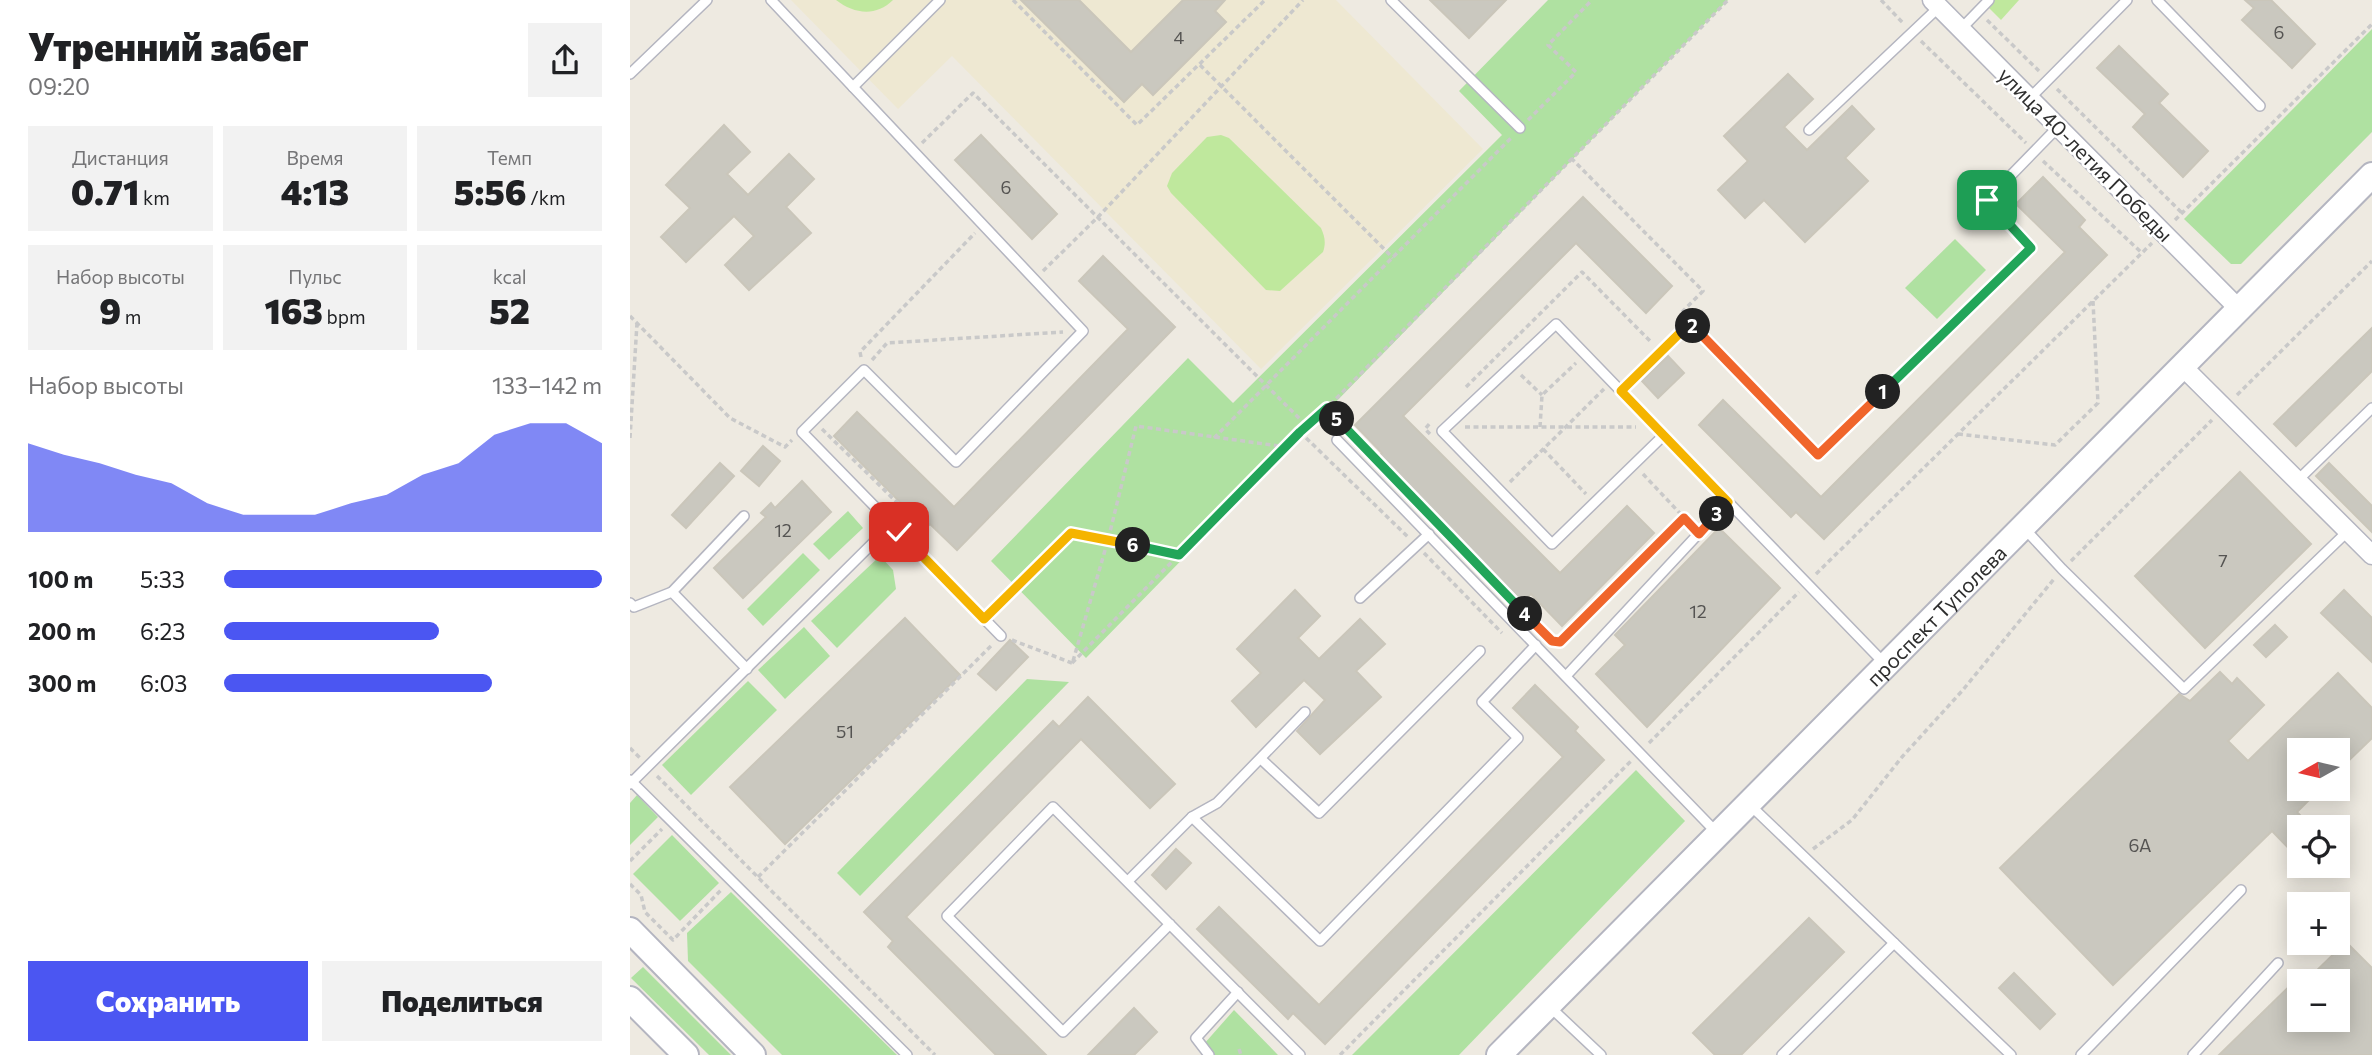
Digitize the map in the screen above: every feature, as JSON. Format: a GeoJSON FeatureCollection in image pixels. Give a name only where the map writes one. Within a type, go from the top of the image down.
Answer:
{"type":"FeatureCollection","features":[{"type":"Feature","properties":{"kind":"main road","name":"проспект Туполева"},"geometry":{"type":"LineString","coordinates":[[1499,1055],[2372,175]]}},
{"type":"Feature","properties":{"kind":"main road"},"geometry":{"type":"LineString","coordinates":[[630,930],[753,1055]]}},
{"type":"Feature","properties":{"kind":"main road"},"geometry":{"type":"LineString","coordinates":[[630,999],[686,1055]]}},
{"type":"Feature","properties":{"kind":"street","name":"улица 40-летия Победы"},"geometry":{"type":"LineString","coordinates":[[1935,3],[2239,309]]}},
{"type":"Feature","properties":{"kind":"street"},"geometry":{"type":"LineString","coordinates":[[2182,366],[2372,555]]}},
{"type":"Feature","properties":{"kind":"lane"},"geometry":{"type":"LineString","coordinates":[[630,74],[707,0]]}},
{"type":"Feature","properties":{"kind":"lane"},"geometry":{"type":"LineString","coordinates":[[771,0],[1083,331],[956,462],[864,370],[802,432],[1001,636]]}},
{"type":"Feature","properties":{"kind":"lane"},"geometry":{"type":"LineString","coordinates":[[853,87],[940,0]]}},
{"type":"Feature","properties":{"kind":"lane"},"geometry":{"type":"LineString","coordinates":[[1391,0],[1520,128]]}},
{"type":"Feature","properties":{"kind":"lane"},"geometry":{"type":"LineString","coordinates":[[1961,29],[1989,0]]}},
{"type":"Feature","properties":{"kind":"lane"},"geometry":{"type":"LineString","coordinates":[[2029,98],[2127,0]]}},
{"type":"Feature","properties":{"kind":"lane"},"geometry":{"type":"LineString","coordinates":[[2157,0],[2260,106]]}},
{"type":"Feature","properties":{"kind":"lane"},"geometry":{"type":"LineString","coordinates":[[1809,130],[1912,32],[1935,3]]}},
{"type":"Feature","properties":{"kind":"lane"},"geometry":{"type":"LineString","coordinates":[[1621,391],[1690,323],[1818,455],[2031,248],[1987,200],[2058,127]]}},
{"type":"Feature","properties":{"kind":"lane"},"geometry":{"type":"LineString","coordinates":[[1664,435],[1552,544],[1442,431],[1556,324],[1612,381],[1886,665]]}},
{"type":"Feature","properties":{"kind":"lane"},"geometry":{"type":"LineString","coordinates":[[2297,481],[2372,408]]}},
{"type":"Feature","properties":{"kind":"lane"},"geometry":{"type":"LineString","coordinates":[[1337,440],[1718,835]]}},
{"type":"Feature","properties":{"kind":"lane"},"geometry":{"type":"LineString","coordinates":[[1566,676],[1728,502]]}},
{"type":"Feature","properties":{"kind":"lane"},"geometry":{"type":"LineString","coordinates":[[630,603],[634,607],[672,592],[744,516]]}},
{"type":"Feature","properties":{"kind":"lane"},"geometry":{"type":"LineString","coordinates":[[892,524],[631,782],[907,1055]]}},
{"type":"Feature","properties":{"kind":"lane"},"geometry":{"type":"LineString","coordinates":[[2023,527],[2184,689],[2348,531]]}},
{"type":"Feature","properties":{"kind":"lane"},"geometry":{"type":"LineString","coordinates":[[1360,598],[1429,534]]}},
{"type":"Feature","properties":{"kind":"lane"},"geometry":{"type":"LineString","coordinates":[[672,592],[747,669]]}},
{"type":"Feature","properties":{"kind":"lane"},"geometry":{"type":"LineString","coordinates":[[1192,817],[1320,941],[1518,738],[1482,702],[1536,645]]}},
{"type":"Feature","properties":{"kind":"lane"},"geometry":{"type":"LineString","coordinates":[[1261,759],[1319,813],[1480,651]]}},
{"type":"Feature","properties":{"kind":"lane"},"geometry":{"type":"LineString","coordinates":[[1128,881],[1192,817],[1217,803],[1305,712]]}},
{"type":"Feature","properties":{"kind":"lane"},"geometry":{"type":"LineString","coordinates":[[1749,804],[2011,1055]]}},
{"type":"Feature","properties":{"kind":"lane"},"geometry":{"type":"LineString","coordinates":[[1170,924],[1063,1032],[947,916],[1053,807],[1128,881],[1300,1055]]}},
{"type":"Feature","properties":{"kind":"lane"},"geometry":{"type":"LineString","coordinates":[[2081,1055],[2241,890]]}},
{"type":"Feature","properties":{"kind":"lane"},"geometry":{"type":"LineString","coordinates":[[1782,1055],[1894,943]]}},
{"type":"Feature","properties":{"kind":"lane"},"geometry":{"type":"LineString","coordinates":[[2193,1055],[2278,963]]}},
{"type":"Feature","properties":{"kind":"lane"},"geometry":{"type":"LineString","coordinates":[[1209,1055],[1196,1038],[1238,992]]}},
{"type":"Feature","properties":{"kind":"lane"},"geometry":{"type":"LineString","coordinates":[[1549,1006],[1601,1055]]}},
{"type":"Feature","properties":{"kind":"path"},"geometry":{"type":"LineString","coordinates":[[1013,0],[1137,125],[1265,0]]}},
{"type":"Feature","properties":{"kind":"path"},"geometry":{"type":"LineString","coordinates":[[1035,279],[1098,217],[1303,0]]}},
{"type":"Feature","properties":{"kind":"path"},"geometry":{"type":"LineString","coordinates":[[1214,438],[1576,72],[1548,45],[1592,0]]}},
{"type":"Feature","properties":{"kind":"path"},"geometry":{"type":"LineString","coordinates":[[1072,663],[1728,0]]}},
{"type":"Feature","properties":{"kind":"path"},"geometry":{"type":"LineString","coordinates":[[1340,1055],[1807,584],[2142,253],[2034,152],[1881,0]]}},
{"type":"Feature","properties":{"kind":"path"},"geometry":{"type":"LineString","coordinates":[[1978,11],[2182,213],[2372,24]]}},
{"type":"Feature","properties":{"kind":"path"},"geometry":{"type":"LineString","coordinates":[[1200,65],[1392,258]]}},
{"type":"Feature","properties":{"kind":"path"},"geometry":{"type":"LineString","coordinates":[[913,151],[973,93],[1308,427]]}},
{"type":"Feature","properties":{"kind":"path"},"geometry":{"type":"LineString","coordinates":[[1571,158],[1703,291],[1677,317]]}},
{"type":"Feature","properties":{"kind":"path"},"geometry":{"type":"LineString","coordinates":[[864,370],[860,352],[983,225]]}},
{"type":"Feature","properties":{"kind":"path"},"geometry":{"type":"LineString","coordinates":[[1462,392],[1582,272],[1651,342],[1660,334]]}},
{"type":"Feature","properties":{"kind":"path"},"geometry":{"type":"LineString","coordinates":[[1958,434],[2055,445],[2098,403],[2092,301]]}},
{"type":"Feature","properties":{"kind":"path"},"geometry":{"type":"LineString","coordinates":[[630,316],[730,418],[785,447],[802,432]]}},
{"type":"Feature","properties":{"kind":"path"},"geometry":{"type":"LineString","coordinates":[[630,438],[637,323]]}},
{"type":"Feature","properties":{"kind":"path"},"geometry":{"type":"LineString","coordinates":[[864,370],[887,343],[1083,331]]}},
{"type":"Feature","properties":{"kind":"path"},"geometry":{"type":"LineString","coordinates":[[1540,427],[1542,396],[1585,354]]}},
{"type":"Feature","properties":{"kind":"path"},"geometry":{"type":"LineString","coordinates":[[1501,491],[1612,381]]}},
{"type":"Feature","properties":{"kind":"path"},"geometry":{"type":"LineString","coordinates":[[1327,408],[1356,438]]}},
{"type":"Feature","properties":{"kind":"path"},"geometry":{"type":"LineString","coordinates":[[1424,429],[1434,420]]}},
{"type":"Feature","properties":{"kind":"path"},"geometry":{"type":"LineString","coordinates":[[1072,663],[1108,540],[1136,426],[1286,447]]}},
{"type":"Feature","properties":{"kind":"path"},"geometry":{"type":"LineString","coordinates":[[1424,429],[1655,426]]}},
{"type":"Feature","properties":{"kind":"path"},"geometry":{"type":"LineString","coordinates":[[1424,429],[1434,439]]}},
{"type":"Feature","properties":{"kind":"path"},"geometry":{"type":"LineString","coordinates":[[1543,449],[1594,503]]}},
{"type":"Feature","properties":{"kind":"path"},"geometry":{"type":"LineString","coordinates":[[1640,471],[1699,534]]}},
{"type":"Feature","properties":{"kind":"path"},"geometry":{"type":"LineString","coordinates":[[1545,633],[1552,641],[1560,642],[1684,518]]}},
{"type":"Feature","properties":{"kind":"path"},"geometry":{"type":"LineString","coordinates":[[984,619],[1071,533],[1179,555]]}},
{"type":"Feature","properties":{"kind":"path"},"geometry":{"type":"LineString","coordinates":[[1804,856],[1852,820],[2062,569]]}},
{"type":"Feature","properties":{"kind":"path"},"geometry":{"type":"LineString","coordinates":[[758,877],[1001,636],[1072,663]]}},
{"type":"Feature","properties":{"kind":"path"},"geometry":{"type":"LineString","coordinates":[[630,748],[935,1055]]}},
{"type":"Feature","properties":{"kind":"path"},"geometry":{"type":"LineString","coordinates":[[630,861],[671,821]]}},
{"type":"Feature","properties":{"kind":"path"},"geometry":{"type":"LineString","coordinates":[[630,884],[641,895],[645,912],[673,940],[745,864]]}},
{"type":"Feature","properties":{"kind":"path"},"geometry":{"type":"LineString","coordinates":[[1239,1049],[1241,1055]]}},
{"type":"Feature","properties":{"kind":"shaded area"},"geometry":{"type":"Polygon","coordinates":[[[791,0],[1336,0],[1483,149],[1261,369],[952,56],[898,109],[791,0]]]}},
{"type":"Feature","properties":{"kind":"green space"},"geometry":{"type":"Polygon","coordinates":[[[836,0],[893,0],[879,9],[865,12],[857,11],[836,0]]]}},
{"type":"Feature","properties":{"kind":"green space"},"geometry":{"type":"Polygon","coordinates":[[[1548,0],[1728,0],[1086,658],[991,561],[1188,358],[1233,403],[1502,135],[1459,91],[1548,0]]]}},
{"type":"Feature","properties":{"kind":"green space"},"geometry":{"type":"Polygon","coordinates":[[[1981,0],[2019,0],[2001,20],[1981,0]]]}},
{"type":"Feature","properties":{"kind":"green space"},"geometry":{"type":"Polygon","coordinates":[[[2372,29],[2372,132],[2241,264],[2231,264],[2184,219],[2372,29]]]}},
{"type":"Feature","properties":{"kind":"green space"},"geometry":{"type":"Polygon","coordinates":[[[1221,135],[1229,138],[1321,228],[1325,243],[1323,252],[1280,291],[1266,290],[1167,186],[1172,173],[1207,137],[1221,135]]]}},
{"type":"Feature","properties":{"kind":"green space"},"geometry":{"type":"Polygon","coordinates":[[[1955,239],[1986,270],[1937,319],[1905,288],[1955,239]]]}},
{"type":"Feature","properties":{"kind":"green space"},"geometry":{"type":"Polygon","coordinates":[[[848,511],[863,528],[829,560],[813,544],[848,511]]]}},
{"type":"Feature","properties":{"kind":"green space"},"geometry":{"type":"Polygon","coordinates":[[[803,553],[820,570],[763,626],[747,609],[803,553]]]}},
{"type":"Feature","properties":{"kind":"green space"},"geometry":{"type":"Polygon","coordinates":[[[880,556],[893,570],[896,589],[837,648],[811,621],[880,556]]]}},
{"type":"Feature","properties":{"kind":"green space"},"geometry":{"type":"Polygon","coordinates":[[[804,627],[830,656],[785,699],[758,670],[804,627]]]}},
{"type":"Feature","properties":{"kind":"green space"},"geometry":{"type":"Polygon","coordinates":[[[1027,679],[1069,682],[860,896],[837,873],[1027,679]]]}},
{"type":"Feature","properties":{"kind":"green space"},"geometry":{"type":"Polygon","coordinates":[[[748,681],[777,710],[691,795],[662,765],[748,681]]]}},
{"type":"Feature","properties":{"kind":"green space"},"geometry":{"type":"Polygon","coordinates":[[[1636,770],[1685,821],[1459,1055],[1352,1055],[1636,770]]]}},
{"type":"Feature","properties":{"kind":"green space"},"geometry":{"type":"Polygon","coordinates":[[[637,795],[658,817],[630,845],[630,803],[637,795]]]}},
{"type":"Feature","properties":{"kind":"green space"},"geometry":{"type":"Polygon","coordinates":[[[672,835],[719,883],[680,921],[633,874],[672,835]]]}},
{"type":"Feature","properties":{"kind":"green space"},"geometry":{"type":"Polygon","coordinates":[[[731,892],[897,1055],[782,1055],[688,961],[687,933],[731,892]]]}},
{"type":"Feature","properties":{"kind":"green space"},"geometry":{"type":"Polygon","coordinates":[[[643,967],[731,1055],[709,1055],[631,978],[643,967]]]}},
{"type":"Feature","properties":{"kind":"green space"},"geometry":{"type":"Polygon","coordinates":[[[1234,1010],[1278,1055],[1212,1055],[1204,1044],[1234,1010]]]}},
{"type":"Feature","properties":{"kind":"building"},"geometry":{"type":"Polygon","coordinates":[[[1021,0],[1079,0],[1131,52],[1183,0],[1225,0],[1215,11],[1226,22],[1153,95],[1142,84],[1124,102],[1021,0]]]}},
{"type":"Feature","properties":{"kind":"building"},"geometry":{"type":"Polygon","coordinates":[[[1430,0],[1506,0],[1469,38],[1430,0]]]}},
{"type":"Feature","properties":{"kind":"building"},"geometry":{"type":"Polygon","coordinates":[[[2245,0],[2271,0],[2315,44],[2292,68],[2242,20],[2254,8],[2245,0]]]}},
{"type":"Feature","properties":{"kind":"building"},"geometry":{"type":"Polygon","coordinates":[[[2119,46],[2168,94],[2159,103],[2208,151],[2183,177],[2133,127],[2145,114],[2097,68],[2119,46]]]}},
{"type":"Feature","properties":{"kind":"building"},"geometry":{"type":"Polygon","coordinates":[[[1788,74],[1813,99],[1784,127],[1807,150],[1852,106],[1874,129],[1845,158],[1868,181],[1805,242],[1764,200],[1745,218],[1718,190],[1748,161],[1724,136],[1788,74]]]}},
{"type":"Feature","properties":{"kind":"building"},"geometry":{"type":"Polygon","coordinates":[[[724,125],[750,152],[727,174],[748,195],[789,154],[814,179],[786,207],[811,233],[749,290],[725,265],[754,236],[734,216],[686,262],[661,237],[690,208],[666,185],[724,125]]]}},
{"type":"Feature","properties":{"kind":"building"},"geometry":{"type":"Polygon","coordinates":[[[981,135],[1057,214],[1032,239],[955,160],[981,135]]]}},
{"type":"Feature","properties":{"kind":"building"},"geometry":{"type":"Polygon","coordinates":[[[2043,177],[2085,220],[2079,227],[2107,255],[1824,539],[1796,512],[1791,517],[1699,425],[1723,400],[1821,497],[2065,252],[2016,204],[2043,177]]]}},
{"type":"Feature","properties":{"kind":"building"},"geometry":{"type":"Polygon","coordinates":[[[1583,197],[1672,286],[1646,313],[1576,243],[1403,416],[1560,573],[1627,506],[1654,533],[1562,626],[1531,594],[1523,602],[1378,457],[1382,453],[1355,425],[1583,197]]]}},
{"type":"Feature","properties":{"kind":"building"},"geometry":{"type":"Polygon","coordinates":[[[1103,256],[1175,327],[957,550],[930,524],[926,528],[834,436],[857,412],[954,507],[1128,329],[1079,281],[1103,256]]]}},
{"type":"Feature","properties":{"kind":"building"},"geometry":{"type":"Polygon","coordinates":[[[2372,328],[2372,371],[2296,446],[2274,424],[2372,328]]]}},
{"type":"Feature","properties":{"kind":"building"},"geometry":{"type":"Polygon","coordinates":[[[1668,356],[1684,373],[1658,398],[1642,381],[1668,356]]]}},
{"type":"Feature","properties":{"kind":"building"},"geometry":{"type":"Polygon","coordinates":[[[763,446],[780,461],[759,486],[741,471],[763,446]]]}},
{"type":"Feature","properties":{"kind":"building"},"geometry":{"type":"Polygon","coordinates":[[[720,463],[734,476],[686,528],[672,515],[720,463]]]}},
{"type":"Feature","properties":{"kind":"building"},"geometry":{"type":"Polygon","coordinates":[[[2329,463],[2372,506],[2372,532],[2316,476],[2329,463]]]}},
{"type":"Feature","properties":{"kind":"building"},"geometry":{"type":"Polygon","coordinates":[[[2240,472],[2311,544],[2205,648],[2135,576],[2240,472]]]}},
{"type":"Feature","properties":{"kind":"building"},"geometry":{"type":"Polygon","coordinates":[[[802,481],[831,512],[743,598],[714,568],[766,517],[761,513],[771,503],[775,508],[802,481]]]}},
{"type":"Feature","properties":{"kind":"building"},"geometry":{"type":"Polygon","coordinates":[[[1719,528],[1780,588],[1647,727],[1596,674],[1625,645],[1615,635],[1719,528]]]}},
{"type":"Feature","properties":{"kind":"building"},"geometry":{"type":"Polygon","coordinates":[[[1295,590],[1320,616],[1298,638],[1319,659],[1360,619],[1385,644],[1356,671],[1381,697],[1320,754],[1297,731],[1325,700],[1304,680],[1256,727],[1232,701],[1261,673],[1237,649],[1295,590]]]}},
{"type":"Feature","properties":{"kind":"building"},"geometry":{"type":"Polygon","coordinates":[[[2344,590],[2372,618],[2372,662],[2321,613],[2344,590]]]}},
{"type":"Feature","properties":{"kind":"building"},"geometry":{"type":"Polygon","coordinates":[[[905,618],[960,675],[785,844],[730,787],[905,618]]]}},
{"type":"Feature","properties":{"kind":"building"},"geometry":{"type":"Polygon","coordinates":[[[2275,625],[2287,637],[2266,657],[2254,645],[2275,625]]]}},
{"type":"Feature","properties":{"kind":"building"},"geometry":{"type":"Polygon","coordinates":[[[1010,640],[1028,657],[996,690],[978,674],[1010,640]]]}},
{"type":"Feature","properties":{"kind":"building"},"geometry":{"type":"Polygon","coordinates":[[[2220,672],[2232,684],[2237,678],[2264,705],[2228,741],[2248,761],[2338,673],[2372,708],[2372,738],[2350,759],[2350,738],[2287,738],[2287,802],[2307,802],[2297,812],[2300,815],[2287,815],[2287,847],[2272,831],[2113,985],[2000,868],[2179,694],[2190,701],[2220,672]]]}},
{"type":"Feature","properties":{"kind":"building"},"geometry":{"type":"Polygon","coordinates":[[[1535,685],[1578,727],[1575,731],[1604,760],[1325,1044],[1293,1013],[1288,1019],[1197,929],[1219,907],[1319,1005],[1563,757],[1513,708],[1535,685]]]}},
{"type":"Feature","properties":{"kind":"building"},"geometry":{"type":"Polygon","coordinates":[[[1088,697],[1175,784],[1150,808],[1081,739],[906,917],[1046,1055],[996,1055],[888,947],[893,941],[864,912],[1053,721],[1059,727],[1088,697]]]}},
{"type":"Feature","properties":{"kind":"building"},"geometry":{"type":"Polygon","coordinates":[[[1176,849],[1191,863],[1166,889],[1152,875],[1176,849]]]}},
{"type":"Feature","properties":{"kind":"building"},"geometry":{"type":"Polygon","coordinates":[[[1809,918],[1844,952],[1741,1055],[1715,1055],[1693,1033],[1809,918]]]}},
{"type":"Feature","properties":{"kind":"building"},"geometry":{"type":"Polygon","coordinates":[[[2350,946],[2372,968],[2372,1055],[2219,1055],[2287,989],[2287,1032],[2350,1032],[2350,969],[2318,969],[2333,955],[2350,955],[2350,946]]]}},
{"type":"Feature","properties":{"kind":"building"},"geometry":{"type":"Polygon","coordinates":[[[2014,973],[2055,1014],[2040,1029],[1999,988],[2014,973]]]}},
{"type":"Feature","properties":{"kind":"building"},"geometry":{"type":"Polygon","coordinates":[[[1134,1008],[1157,1032],[1134,1055],[1088,1055],[1134,1008]]]}},
{"type":"Feature","properties":{"kind":"route"},"geometry":{"type":"LineString","coordinates":[[899,532],[984,619],[1071,533],[1179,555],[1327,408],[1529,618],[1552,641],[1560,642],[1684,518],[1699,534],[1728,502],[1621,391],[1690,323],[1818,455],[2031,248],[1987,200]]}}]}
